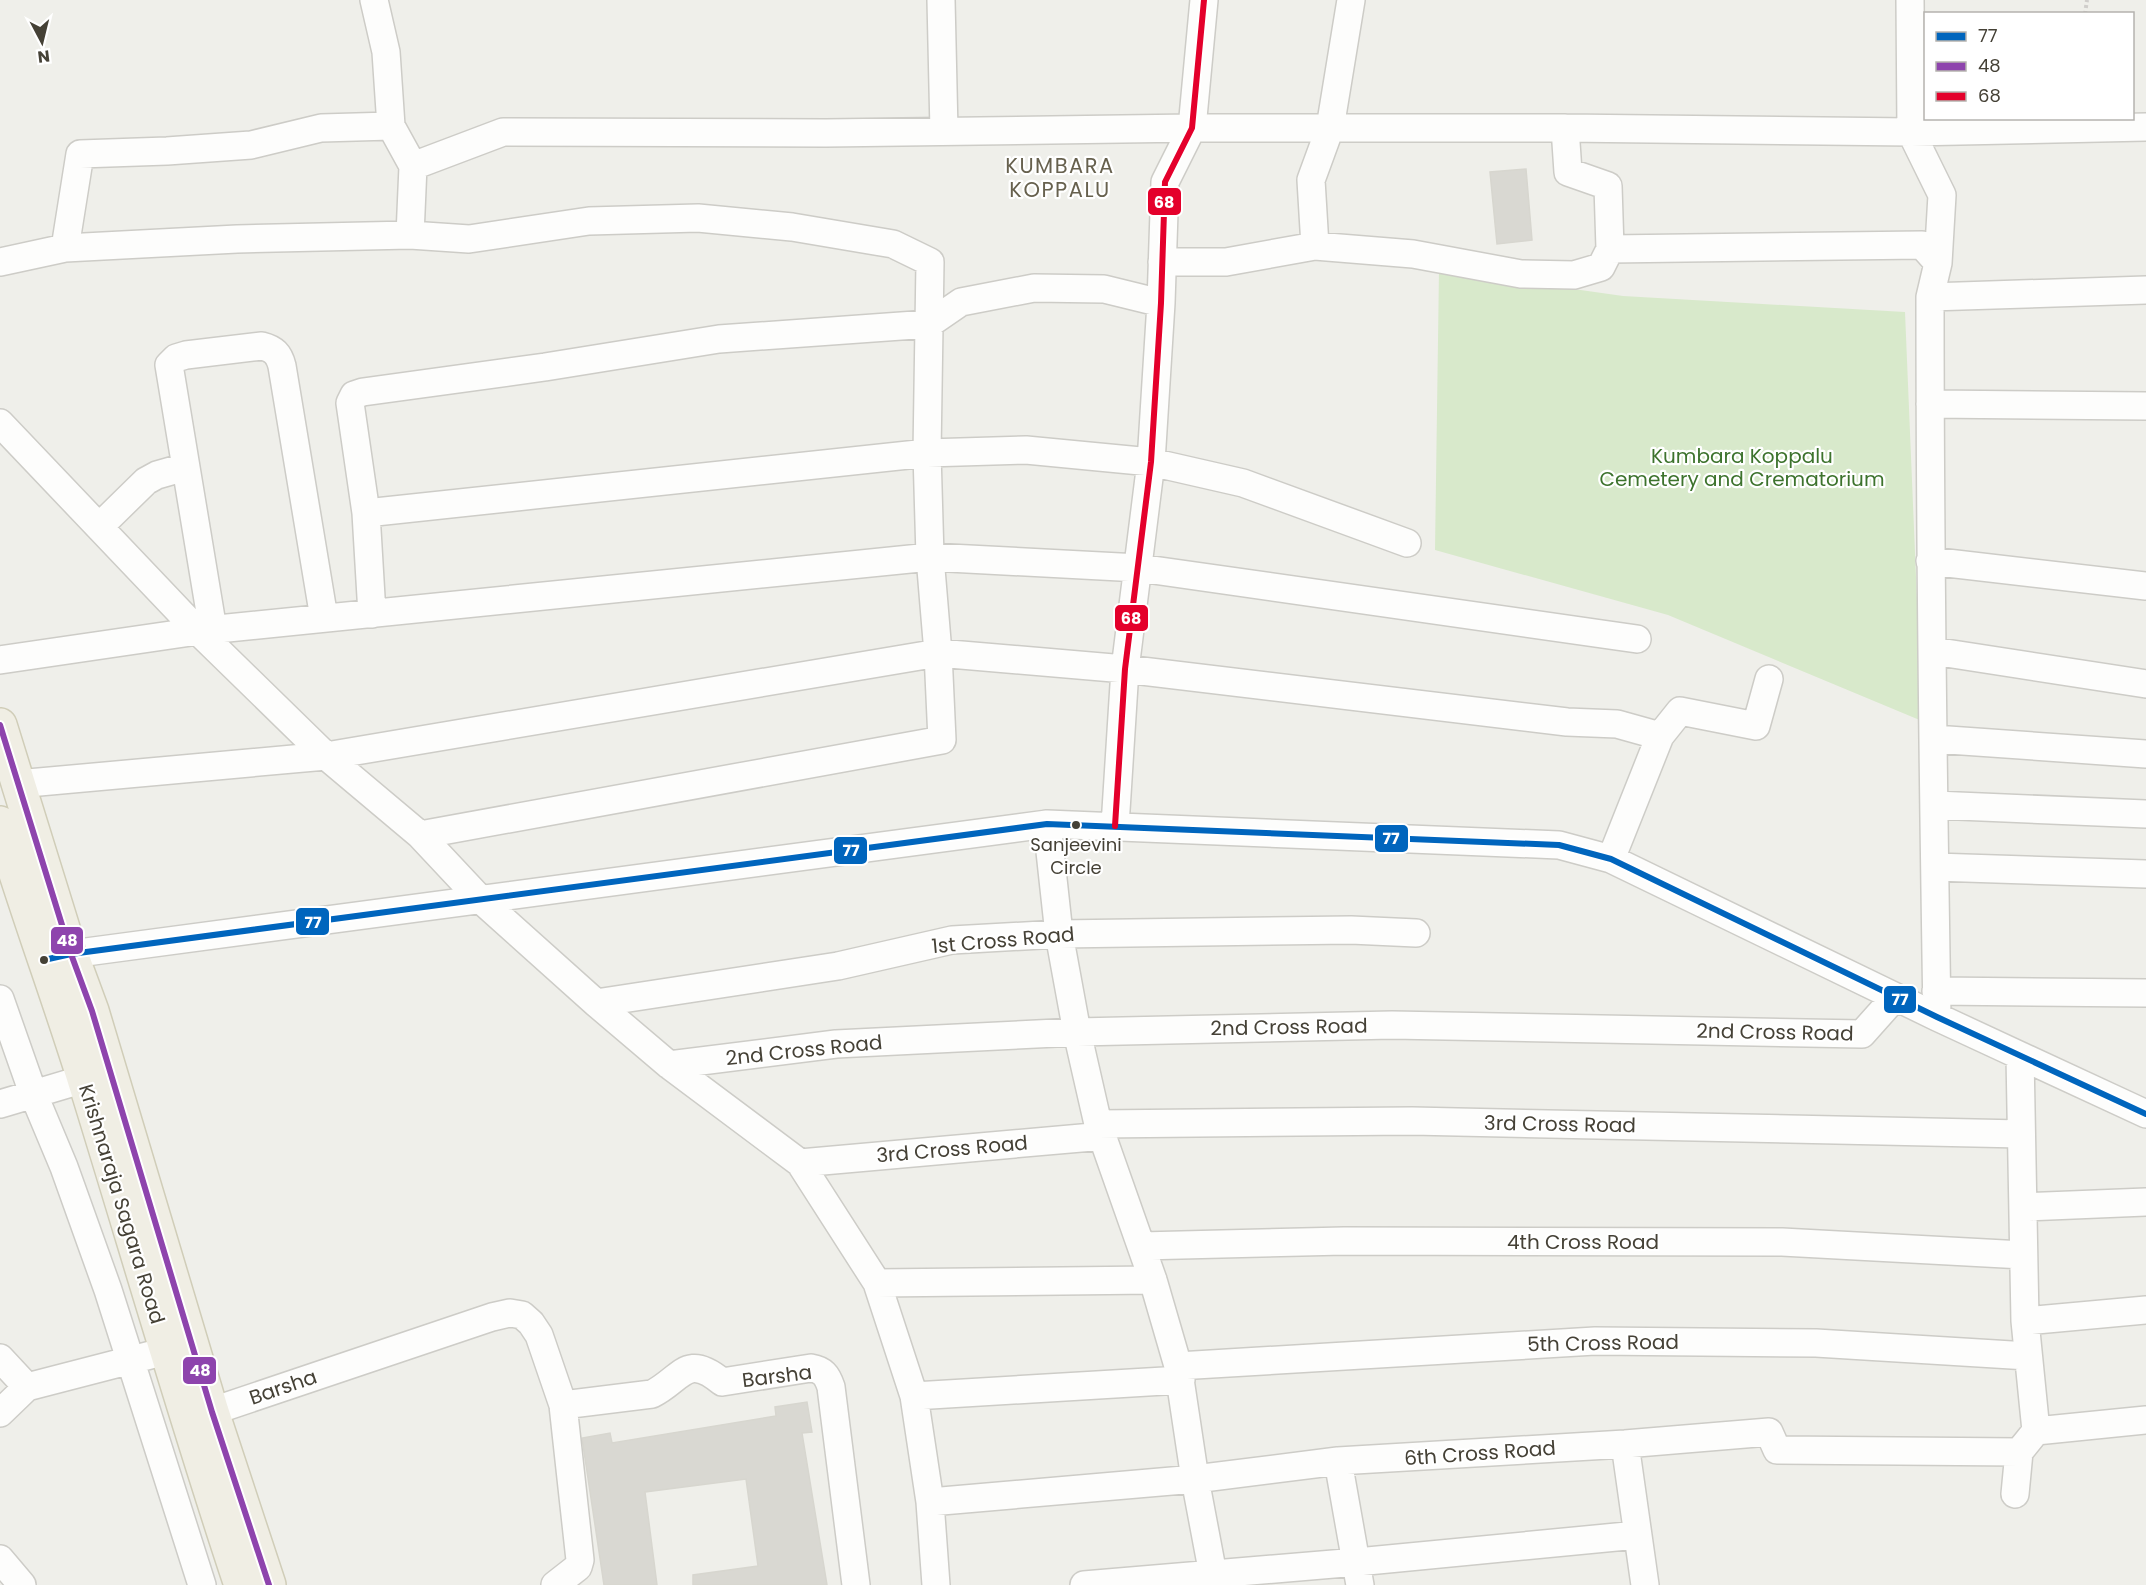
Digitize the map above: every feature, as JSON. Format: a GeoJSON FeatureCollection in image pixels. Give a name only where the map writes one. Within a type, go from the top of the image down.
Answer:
{"type":"FeatureCollection","features":[{"type":"Feature","properties":{"kind":"main road","name":"Krishnaraja Sagara Road"},"geometry":{"type":"LineString","coordinates":[[0,725],[17,784],[58,957]]}},
{"type":"Feature","properties":{"kind":"main road","name":"Krishnaraja Sagara Road"},"geometry":{"type":"LineString","coordinates":[[0,823],[58,957],[92,1011],[96,1076],[166,1351],[200,1416],[269,1585]]}},
{"type":"Feature","properties":{"kind":"main road","name":"Krishnaraja Sagara Road"},"geometry":{"type":"LineString","coordinates":[[96,1076],[200,1416],[241,1585]]}},
{"type":"Feature","properties":{"kind":"street"},"geometry":{"type":"LineString","coordinates":[[374,0],[387,52],[391,126],[413,166],[410,235]]}},
{"type":"Feature","properties":{"kind":"street"},"geometry":{"type":"LineString","coordinates":[[941,0],[944,131]]}},
{"type":"Feature","properties":{"kind":"street"},"geometry":{"type":"LineString","coordinates":[[1115,826],[1125,669],[1152,462],[1165,182],[1192,128],[1204,0]]}},
{"type":"Feature","properties":{"kind":"street"},"geometry":{"type":"LineString","coordinates":[[1315,246],[1311,180],[1330,128],[1351,0]]}},
{"type":"Feature","properties":{"kind":"street"},"geometry":{"type":"LineString","coordinates":[[1910,0],[1911,132],[1942,195],[1938,263],[1930,297],[1930,561],[1933,651],[1936,1017]]}},
{"type":"Feature","properties":{"kind":"street"},"geometry":{"type":"LineString","coordinates":[[65,248],[80,154],[251,145],[321,128],[391,126]]}},
{"type":"Feature","properties":{"kind":"street"},"geometry":{"type":"LineString","coordinates":[[413,166],[503,132],[1192,128],[1565,128],[1911,132],[2146,127]]}},
{"type":"Feature","properties":{"kind":"street"},"geometry":{"type":"LineString","coordinates":[[1162,262],[1226,261],[1315,246],[1413,254],[1521,274],[1574,275],[1600,267],[1610,249],[1608,186],[1568,172],[1565,128]]}},
{"type":"Feature","properties":{"kind":"street"},"geometry":{"type":"LineString","coordinates":[[0,262],[65,248],[237,239],[410,235],[469,239],[589,221],[698,218],[792,227],[893,244],[930,262],[927,453],[930,556],[942,740],[420,835]]}},
{"type":"Feature","properties":{"kind":"street"},"geometry":{"type":"LineString","coordinates":[[1610,249],[1922,245],[1938,263]]}},
{"type":"Feature","properties":{"kind":"street"},"geometry":{"type":"LineString","coordinates":[[372,614],[366,513],[350,403],[354,395],[719,339],[929,324],[961,302],[1034,288],[1104,290],[1161,303]]}},
{"type":"Feature","properties":{"kind":"street"},"geometry":{"type":"LineString","coordinates":[[1930,297],[2146,290]]}},
{"type":"Feature","properties":{"kind":"street"},"geometry":{"type":"LineString","coordinates":[[205,631],[186,467],[169,365],[176,358],[186,355],[262,346],[271,348],[279,355],[282,366],[324,618]]}},
{"type":"Feature","properties":{"kind":"street"},"geometry":{"type":"LineString","coordinates":[[1930,404],[2146,406]]}},
{"type":"Feature","properties":{"kind":"street"},"geometry":{"type":"LineString","coordinates":[[0,423],[99,527],[205,631],[326,756],[420,835],[480,899],[669,1065],[800,1163],[877,1282],[914,1396],[930,1502],[936,1585]]}},
{"type":"Feature","properties":{"kind":"street"},"geometry":{"type":"LineString","coordinates":[[366,513],[927,453],[1026,450],[1152,462],[1243,483],[1407,543]]}},
{"type":"Feature","properties":{"kind":"street"},"geometry":{"type":"LineString","coordinates":[[99,527],[146,481],[186,467]]}},
{"type":"Feature","properties":{"kind":"street"},"geometry":{"type":"LineString","coordinates":[[0,660],[205,631],[930,556],[1139,568],[1637,639]]}},
{"type":"Feature","properties":{"kind":"street"},"geometry":{"type":"LineString","coordinates":[[1930,561],[2146,586]]}},
{"type":"Feature","properties":{"kind":"street"},"geometry":{"type":"LineString","coordinates":[[1933,651],[2146,684]]}},
{"type":"Feature","properties":{"kind":"street"},"geometry":{"type":"LineString","coordinates":[[17,784],[326,756],[938,653],[1125,669],[1567,722],[1617,724],[1660,736]]}},
{"type":"Feature","properties":{"kind":"street"},"geometry":{"type":"LineString","coordinates":[[1611,859],[1660,736],[1680,711],[1756,726],[1768,679]]}},
{"type":"Feature","properties":{"kind":"street"},"geometry":{"type":"LineString","coordinates":[[1934,739],[2146,754]]}},
{"type":"Feature","properties":{"kind":"street"},"geometry":{"type":"LineString","coordinates":[[1935,806],[2146,814]]}},
{"type":"Feature","properties":{"kind":"street"},"geometry":{"type":"LineString","coordinates":[[1047,824],[1059,934],[1077,1032],[1101,1130],[1153,1280],[1179,1373],[1195,1479],[1214,1579]]}},
{"type":"Feature","properties":{"kind":"street"},"geometry":{"type":"LineString","coordinates":[[58,957],[1047,824],[1559,845],[1611,859],[1936,1017],[2146,1114]]}},
{"type":"Feature","properties":{"kind":"street"},"geometry":{"type":"LineString","coordinates":[[1935,867],[2146,874]]}},
{"type":"Feature","properties":{"kind":"street","name":"1st Cross Road"},"geometry":{"type":"LineString","coordinates":[[596,1003],[838,966],[952,940],[1059,934],[1351,930],[1416,933]]}},
{"type":"Feature","properties":{"kind":"street"},"geometry":{"type":"LineString","coordinates":[[1936,991],[2146,993]]}},
{"type":"Feature","properties":{"kind":"street","name":"2nd Cross Road"},"geometry":{"type":"LineString","coordinates":[[669,1065],[836,1044],[1077,1032],[1392,1025],[1862,1034],[1895,997]]}},
{"type":"Feature","properties":{"kind":"street"},"geometry":{"type":"LineString","coordinates":[[0,999],[108,1290],[202,1585]]}},
{"type":"Feature","properties":{"kind":"street"},"geometry":{"type":"LineString","coordinates":[[2015,1494],[2019,1452],[2036,1431],[2025,1321],[2020,1056]]}},
{"type":"Feature","properties":{"kind":"street"},"geometry":{"type":"LineString","coordinates":[[0,1104],[96,1076]]}},
{"type":"Feature","properties":{"kind":"street","name":"3rd Cross Road"},"geometry":{"type":"LineString","coordinates":[[800,1163],[1101,1130],[1412,1121],[2021,1134]]}},
{"type":"Feature","properties":{"kind":"street"},"geometry":{"type":"LineString","coordinates":[[2023,1207],[2146,1202]]}},
{"type":"Feature","properties":{"kind":"street","name":"4th Cross Road"},"geometry":{"type":"LineString","coordinates":[[1141,1246],[1344,1241],[1782,1242],[2024,1256]]}},
{"type":"Feature","properties":{"kind":"street"},"geometry":{"type":"LineString","coordinates":[[877,1282],[1153,1280]]}},
{"type":"Feature","properties":{"kind":"street"},"geometry":{"type":"LineString","coordinates":[[2025,1321],[2146,1310]]}},
{"type":"Feature","properties":{"kind":"street","name":"Barsha"},"geometry":{"type":"LineString","coordinates":[[200,1416],[458,1328],[510,1313],[522,1315],[539,1335],[563,1405],[580,1560],[578,1567],[555,1585]]}},
{"type":"Feature","properties":{"kind":"street","name":"5th Cross Road"},"geometry":{"type":"LineString","coordinates":[[914,1396],[1595,1341],[1816,1343],[2028,1356]]}},
{"type":"Feature","properties":{"kind":"street"},"geometry":{"type":"LineString","coordinates":[[0,1413],[27,1387],[166,1351]]}},
{"type":"Feature","properties":{"kind":"street"},"geometry":{"type":"LineString","coordinates":[[0,1358],[27,1387]]}},
{"type":"Feature","properties":{"kind":"street","name":"Barsha"},"geometry":{"type":"LineString","coordinates":[[563,1405],[652,1394],[663,1388],[682,1370],[693,1368],[707,1370],[722,1382],[811,1368],[819,1370],[825,1374],[831,1387],[856,1585]]}},
{"type":"Feature","properties":{"kind":"street"},"geometry":{"type":"LineString","coordinates":[[2036,1431],[2146,1420]]}},
{"type":"Feature","properties":{"kind":"street","name":"6th Cross Road"},"geometry":{"type":"LineString","coordinates":[[930,1502],[1195,1479],[1338,1461],[1625,1444],[1769,1432],[1777,1450],[2019,1452]]}},
{"type":"Feature","properties":{"kind":"street"},"geometry":{"type":"LineString","coordinates":[[1625,1444],[1645,1585]]}},
{"type":"Feature","properties":{"kind":"street"},"geometry":{"type":"LineString","coordinates":[[1338,1461],[1359,1574]]}},
{"type":"Feature","properties":{"kind":"street"},"geometry":{"type":"LineString","coordinates":[[1084,1585],[1359,1574],[1637,1535]]}},
{"type":"Feature","properties":{"kind":"street"},"geometry":{"type":"LineString","coordinates":[[0,1559],[22,1585]]}},
{"type":"Feature","properties":{"kind":"green space","name":"Kumbara Koppalu Cemetery and Crematorium"},"geometry":{"type":"Polygon","coordinates":[[[1439,270],[1623,296],[1905,312],[1922,721],[1668,615],[1435,550],[1439,270]]]}},
{"type":"Feature","properties":{"kind":"building"},"geometry":{"type":"Polygon","coordinates":[[[1526,169],[1532,240],[1497,244],[1490,172],[1526,169]]]}},
{"type":"Feature","properties":{"kind":"building"},"geometry":{"type":"Polygon","coordinates":[[[807,1402],[812,1432],[802,1433],[827,1585],[693,1585],[693,1575],[758,1566],[746,1479],[645,1492],[657,1585],[604,1585],[582,1438],[610,1433],[612,1443],[776,1416],[775,1407],[807,1402]]]}},
{"type":"Feature","properties":{"kind":"transit line","name":"68"},"geometry":{"type":"LineString","coordinates":[[1115,826],[1125,669],[1151,462],[1161,303],[1165,182],[1192,128],[1204,0]]}},
{"type":"Feature","properties":{"kind":"transit line","name":"48"},"geometry":{"type":"LineString","coordinates":[[0,725],[71,954],[92,1011],[212,1412],[269,1585]]}},
{"type":"Feature","properties":{"kind":"transit line","name":"77"},"geometry":{"type":"LineString","coordinates":[[44,960],[71,954],[1047,824],[1559,845],[1611,859],[1937,1017],[2146,1114]]}},
{"type":"Feature","properties":{"kind":"place","name":"Sanjeevini Circle"},"geometry":{"type":"Point","coordinates":[1076,825]}},
{"type":"Feature","properties":{"kind":"district","name":"KUMBARA KOPPALU"},"geometry":{"type":"Point","coordinates":[1060,177]}}]}
